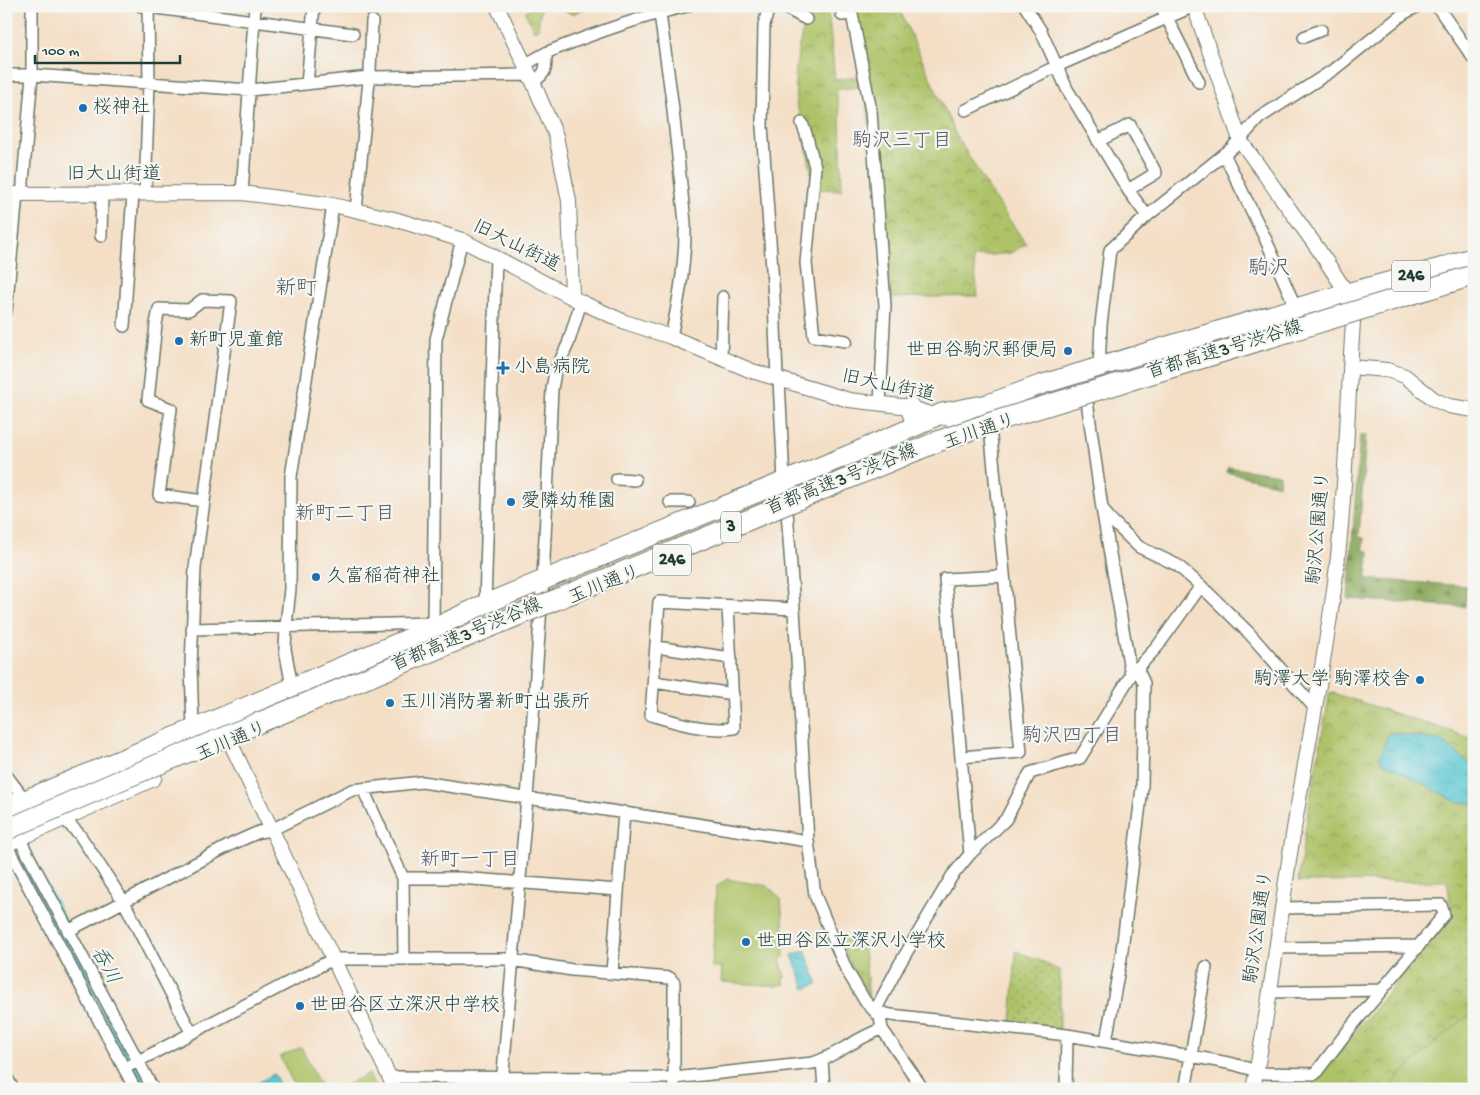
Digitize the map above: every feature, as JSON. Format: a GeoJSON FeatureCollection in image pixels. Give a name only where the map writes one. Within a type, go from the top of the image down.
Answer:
{"type":"FeatureCollection","features":[{"type":"Feature","properties":{"kind":"highway","name":"玉川通り"},"geometry":{"type":"LineString","coordinates":[[6,808],[292,687],[435,624],[916,426],[942,412],[988,404],[1040,386],[1296,308],[1474,257]]}},
{"type":"Feature","properties":{"kind":"highway","name":"首都高速3号渋谷線"},"geometry":{"type":"LineString","coordinates":[[6,816],[936,430],[992,410],[1474,262]]}},
{"type":"Feature","properties":{"kind":"highway","name":"首都高速3号渋谷線"},"geometry":{"type":"LineString","coordinates":[[9,838],[123,779],[939,442],[993,422],[1474,275]]}},
{"type":"Feature","properties":{"kind":"highway","name":"玉川通り"},"geometry":{"type":"LineString","coordinates":[[9,838],[62,817],[456,647],[659,565],[990,426],[1087,401],[1353,322],[1474,282]]}},
{"type":"Feature","properties":{"kind":"highway"},"geometry":{"type":"LineString","coordinates":[[910,407],[916,426]]}},
{"type":"Feature","properties":{"kind":"street"},"geometry":{"type":"LineString","coordinates":[[6,311],[15,194],[23,182],[32,75],[32,6]]}},
{"type":"Feature","properties":{"kind":"street"},"geometry":{"type":"LineString","coordinates":[[242,193],[256,6]]}},
{"type":"Feature","properties":{"kind":"street"},"geometry":{"type":"LineString","coordinates":[[308,84],[314,6]]}},
{"type":"Feature","properties":{"kind":"street"},"geometry":{"type":"LineString","coordinates":[[497,6],[556,136],[569,201],[577,299],[568,344],[555,372],[552,389],[543,580],[527,798],[503,1072],[510,1089]]}},
{"type":"Feature","properties":{"kind":"street"},"geometry":{"type":"LineString","coordinates":[[528,74],[546,53],[665,10],[687,6]]}},
{"type":"Feature","properties":{"kind":"street"},"geometry":{"type":"LineString","coordinates":[[784,481],[762,126],[764,25],[770,6],[784,7],[806,19]]}},
{"type":"Feature","properties":{"kind":"street"},"geometry":{"type":"LineString","coordinates":[[1025,6],[1040,31],[1067,89],[1128,190],[1147,216]]}},
{"type":"Feature","properties":{"kind":"street"},"geometry":{"type":"LineString","coordinates":[[1161,6],[1199,82]]}},
{"type":"Feature","properties":{"kind":"street"},"geometry":{"type":"LineString","coordinates":[[966,110],[1057,66],[1194,6]]}},
{"type":"Feature","properties":{"kind":"street","name":"駒沢公園通り"},"geometry":{"type":"LineString","coordinates":[[1194,6],[1240,140],[1347,293],[1353,322],[1335,580],[1253,1089]]}},
{"type":"Feature","properties":{"kind":"street"},"geometry":{"type":"LineString","coordinates":[[1099,369],[1101,325],[1110,250],[1147,216],[1240,140],[1259,118],[1333,70],[1404,14],[1418,6]]}},
{"type":"Feature","properties":{"kind":"street"},"geometry":{"type":"LineString","coordinates":[[1437,6],[1474,60]]}},
{"type":"Feature","properties":{"kind":"street"},"geometry":{"type":"LineString","coordinates":[[124,326],[149,83],[146,7],[353,34]]}},
{"type":"Feature","properties":{"kind":"street"},"geometry":{"type":"LineString","coordinates":[[665,10],[672,101],[685,222],[680,294],[671,337]]}},
{"type":"Feature","properties":{"kind":"street"},"geometry":{"type":"LineString","coordinates":[[842,15],[852,14],[871,111],[884,305],[880,404]]}},
{"type":"Feature","properties":{"kind":"street"},"geometry":{"type":"LineString","coordinates":[[356,210],[369,77],[372,21]]}},
{"type":"Feature","properties":{"kind":"street"},"geometry":{"type":"LineString","coordinates":[[1304,37],[1321,30]]}},
{"type":"Feature","properties":{"kind":"street"},"geometry":{"type":"LineString","coordinates":[[6,74],[250,90],[369,77],[528,74],[542,76],[546,69],[546,53]]}},
{"type":"Feature","properties":{"kind":"street"},"geometry":{"type":"LineString","coordinates":[[802,123],[815,167],[806,263],[814,336],[846,341]]}},
{"type":"Feature","properties":{"kind":"street"},"geometry":{"type":"LineString","coordinates":[[1098,141],[1130,125],[1156,173],[1128,190]]}},
{"type":"Feature","properties":{"kind":"street"},"geometry":{"type":"LineString","coordinates":[[1224,154],[1265,238],[1296,308]]}},
{"type":"Feature","properties":{"kind":"street","name":"旧大山街道"},"geometry":{"type":"LineString","coordinates":[[15,194],[242,193],[333,205],[394,219],[462,240],[577,299],[635,326],[671,337],[752,371],[849,400],[910,407],[935,416],[990,426]]}},
{"type":"Feature","properties":{"kind":"street"},"geometry":{"type":"LineString","coordinates":[[101,236],[102,194]]}},
{"type":"Feature","properties":{"kind":"street"},"geometry":{"type":"LineString","coordinates":[[292,687],[285,649],[290,589],[291,477],[333,205]]}},
{"type":"Feature","properties":{"kind":"street"},"geometry":{"type":"LineString","coordinates":[[192,629],[435,624],[436,339],[462,240]]}},
{"type":"Feature","properties":{"kind":"street"},"geometry":{"type":"LineString","coordinates":[[486,604],[496,257]]}},
{"type":"Feature","properties":{"kind":"street"},"geometry":{"type":"LineString","coordinates":[[721,359],[723,297]]}},
{"type":"Feature","properties":{"kind":"street"},"geometry":{"type":"LineString","coordinates":[[193,729],[191,666],[196,568],[231,301],[202,300],[190,310],[159,308],[156,324],[148,400],[171,409],[159,495],[204,501]]}},
{"type":"Feature","properties":{"kind":"street"},"geometry":{"type":"LineString","coordinates":[[1350,367],[1387,370],[1405,376],[1435,400],[1449,406],[1474,410]]}},
{"type":"Feature","properties":{"kind":"street"},"geometry":{"type":"LineString","coordinates":[[1087,401],[1102,508],[1134,671],[1144,683],[1142,788],[1122,948],[1106,1041]]}},
{"type":"Feature","properties":{"kind":"street"},"geometry":{"type":"LineString","coordinates":[[961,757],[1021,752],[990,426]]}},
{"type":"Feature","properties":{"kind":"street"},"geometry":{"type":"LineString","coordinates":[[617,479],[635,480]]}},
{"type":"Feature","properties":{"kind":"street"},"geometry":{"type":"LineString","coordinates":[[670,502],[689,502]]}},
{"type":"Feature","properties":{"kind":"street"},"geometry":{"type":"LineString","coordinates":[[1102,508],[1109,518],[1139,547],[1177,565],[1201,586],[1252,636],[1314,707]]}},
{"type":"Feature","properties":{"kind":"street"},"geometry":{"type":"LineString","coordinates":[[787,511],[808,841],[815,895],[846,969],[858,991],[880,1017],[882,1029],[923,1089]]}},
{"type":"Feature","properties":{"kind":"street"},"geometry":{"type":"LineString","coordinates":[[970,854],[945,579],[1004,576]]}},
{"type":"Feature","properties":{"kind":"street"},"geometry":{"type":"LineString","coordinates":[[874,1011],[952,876],[970,854],[1006,819],[1030,773],[1080,758],[1134,671],[1157,648],[1201,586]]}},
{"type":"Feature","properties":{"kind":"street"},"geometry":{"type":"LineString","coordinates":[[728,606],[734,728],[708,729],[675,723],[651,715],[659,602],[794,608]]}},
{"type":"Feature","properties":{"kind":"street"},"geometry":{"type":"LineString","coordinates":[[656,646],[731,658]]}},
{"type":"Feature","properties":{"kind":"street"},"geometry":{"type":"LineString","coordinates":[[654,682],[733,694]]}},
{"type":"Feature","properties":{"kind":"street"},"geometry":{"type":"LineString","coordinates":[[231,744],[392,1083],[504,1077],[674,1084],[813,1063],[822,1060],[867,1034],[882,1029]]}},
{"type":"Feature","properties":{"kind":"street"},"geometry":{"type":"LineString","coordinates":[[6,775],[24,800]]}},
{"type":"Feature","properties":{"kind":"street"},"geometry":{"type":"LineString","coordinates":[[68,931],[234,843],[259,832],[271,830],[352,790],[422,782],[442,784],[808,841]]}},
{"type":"Feature","properties":{"kind":"street"},"geometry":{"type":"LineString","coordinates":[[363,790],[403,878],[404,959]]}},
{"type":"Feature","properties":{"kind":"street"},"geometry":{"type":"LineString","coordinates":[[612,973],[624,812]]}},
{"type":"Feature","properties":{"kind":"street"},"geometry":{"type":"LineString","coordinates":[[62,817],[79,834],[124,902],[191,1032]]}},
{"type":"Feature","properties":{"kind":"street"},"geometry":{"type":"LineString","coordinates":[[9,838],[68,931],[132,1064],[135,1089]]}},
{"type":"Feature","properties":{"kind":"street"},"geometry":{"type":"LineString","coordinates":[[9,838],[132,1064],[152,1089]]}},
{"type":"Feature","properties":{"kind":"street"},"geometry":{"type":"LineString","coordinates":[[403,878],[460,878],[618,890]]}},
{"type":"Feature","properties":{"kind":"street"},"geometry":{"type":"LineString","coordinates":[[874,1011],[891,1015],[1106,1041],[1191,1056],[1264,1073],[1315,1074],[1444,915],[1441,905],[1282,908]]}},
{"type":"Feature","properties":{"kind":"street"},"geometry":{"type":"LineString","coordinates":[[1276,948],[1419,946]]}},
{"type":"Feature","properties":{"kind":"street"},"geometry":{"type":"LineString","coordinates":[[132,1064],[334,959],[513,960],[572,970],[670,978],[674,983],[674,1084]]}},
{"type":"Feature","properties":{"kind":"street"},"geometry":{"type":"LineString","coordinates":[[1186,1085],[1206,967]]}},
{"type":"Feature","properties":{"kind":"street"},"geometry":{"type":"LineString","coordinates":[[1270,992],[1382,990]]}},
{"type":"Feature","properties":{"kind":"street"},"geometry":{"type":"LineString","coordinates":[[1066,1035],[1066,1089]]}},
{"type":"Feature","properties":{"kind":"street"},"geometry":{"type":"LineString","coordinates":[[822,1060],[824,1089]]}},
{"type":"Feature","properties":{"kind":"street"},"geometry":{"type":"LineString","coordinates":[[6,1076],[13,1089]]}},
{"type":"Feature","properties":{"kind":"green space"},"geometry":{"type":"Polygon","coordinates":[[[533,6],[541,6],[538,29],[536,30],[533,29],[525,12],[533,6]]]}},
{"type":"Feature","properties":{"kind":"green space"},"geometry":{"type":"Polygon","coordinates":[[[561,6],[589,6],[573,14],[565,11],[561,6]]]}},
{"type":"Feature","properties":{"kind":"green space"},"geometry":{"type":"Polygon","coordinates":[[[821,6],[824,6],[829,18],[835,80],[864,76],[866,86],[836,90],[840,116],[842,190],[814,189],[802,123],[796,103],[795,74],[799,46],[806,19],[821,6]]]}},
{"type":"Feature","properties":{"kind":"green space"},"geometry":{"type":"Polygon","coordinates":[[[830,6],[898,6],[956,135],[993,196],[1026,244],[1011,253],[973,257],[978,296],[891,298],[882,215],[853,10],[832,14],[830,6]]]}},
{"type":"Feature","properties":{"kind":"green space"},"geometry":{"type":"Polygon","coordinates":[[[1360,435],[1366,435],[1359,537],[1364,538],[1363,550],[1369,551],[1367,579],[1467,586],[1465,607],[1348,599],[1360,435]]]}},
{"type":"Feature","properties":{"kind":"green space"},"geometry":{"type":"Polygon","coordinates":[[[1228,467],[1280,475],[1279,485],[1226,472],[1228,467]]]}},
{"type":"Feature","properties":{"kind":"green space"},"geometry":{"type":"Polygon","coordinates":[[[1330,692],[1474,739],[1474,1089],[1312,1089],[1316,1076],[1452,915],[1447,881],[1298,882],[1309,805],[1330,692]]]}},
{"type":"Feature","properties":{"kind":"green space"},"geometry":{"type":"Polygon","coordinates":[[[23,851],[149,1089],[140,1089],[15,855],[23,851]]]}},
{"type":"Feature","properties":{"kind":"green space"},"geometry":{"type":"Polygon","coordinates":[[[727,879],[768,886],[781,899],[784,957],[780,959],[785,984],[777,986],[721,982],[722,968],[712,967],[716,887],[727,879]]]}},
{"type":"Feature","properties":{"kind":"green space"},"geometry":{"type":"Polygon","coordinates":[[[862,933],[869,997],[854,973],[839,938],[862,933]]]}},
{"type":"Feature","properties":{"kind":"green space"},"geometry":{"type":"Polygon","coordinates":[[[1016,951],[1060,971],[1060,1030],[1011,1024],[1016,951]]]}},
{"type":"Feature","properties":{"kind":"green space"},"geometry":{"type":"Polygon","coordinates":[[[1473,1012],[1474,1089],[1388,1089],[1418,1058],[1473,1012]]]}},
{"type":"Feature","properties":{"kind":"green space"},"geometry":{"type":"Polygon","coordinates":[[[301,1047],[322,1089],[296,1089],[280,1057],[301,1047]]]}},
{"type":"Feature","properties":{"kind":"green space"},"geometry":{"type":"Polygon","coordinates":[[[369,1074],[376,1089],[337,1089],[369,1074]]]}},
{"type":"Feature","properties":{"kind":"water"},"geometry":{"type":"Polygon","coordinates":[[[1389,732],[1442,741],[1469,763],[1474,764],[1474,803],[1457,802],[1381,761],[1380,757],[1389,732]]]}},
{"type":"Feature","properties":{"kind":"water"},"geometry":{"type":"Polygon","coordinates":[[[805,950],[818,984],[805,989],[792,955],[805,950]]]}},
{"type":"Feature","properties":{"kind":"water"},"geometry":{"type":"Polygon","coordinates":[[[274,1074],[282,1089],[246,1089],[274,1074]]]}},
{"type":"Feature","properties":{"kind":"waterway","name":"呑川"},"geometry":{"type":"LineString","coordinates":[[26,863],[145,1089]]}},
{"type":"Feature","properties":{"kind":"place","name":"桜神社"},"geometry":{"type":"Point","coordinates":[83,108]}},
{"type":"Feature","properties":{"kind":"place","name":"新町児童館"},"geometry":{"type":"Point","coordinates":[179,341]}},
{"type":"Feature","properties":{"kind":"place","name":"世田谷駒沢郵便局"},"geometry":{"type":"Point","coordinates":[1068,351]}},
{"type":"Feature","properties":{"kind":"place","name":"小島病院"},"geometry":{"type":"Point","coordinates":[503,368]}},
{"type":"Feature","properties":{"kind":"place","name":"愛隣幼稚園"},"geometry":{"type":"Point","coordinates":[511,502]}},
{"type":"Feature","properties":{"kind":"place","name":"久富稲荷神社"},"geometry":{"type":"Point","coordinates":[316,577]}},
{"type":"Feature","properties":{"kind":"place","name":"駒澤大学 駒澤校舎"},"geometry":{"type":"Point","coordinates":[1420,680]}},
{"type":"Feature","properties":{"kind":"place","name":"玉川消防署新町出張所"},"geometry":{"type":"Point","coordinates":[390,703]}},
{"type":"Feature","properties":{"kind":"place","name":"世田谷区立深沢小学校"},"geometry":{"type":"Point","coordinates":[746,942]}},
{"type":"Feature","properties":{"kind":"place","name":"世田谷区立深沢中学校"},"geometry":{"type":"Point","coordinates":[300,1006]}},
{"type":"Feature","properties":{"kind":"district","name":"駒沢三丁目"},"geometry":{"type":"Point","coordinates":[902,142]}},
{"type":"Feature","properties":{"kind":"district","name":"駒沢"},"geometry":{"type":"Point","coordinates":[1269,270]}},
{"type":"Feature","properties":{"kind":"district","name":"新町"},"geometry":{"type":"Point","coordinates":[296,290]}},
{"type":"Feature","properties":{"kind":"district","name":"新町二丁目"},"geometry":{"type":"Point","coordinates":[345,515]}},
{"type":"Feature","properties":{"kind":"district","name":"駒沢四丁目"},"geometry":{"type":"Point","coordinates":[1072,737]}},
{"type":"Feature","properties":{"kind":"district","name":"新町一丁目"},"geometry":{"type":"Point","coordinates":[470,861]}}]}
